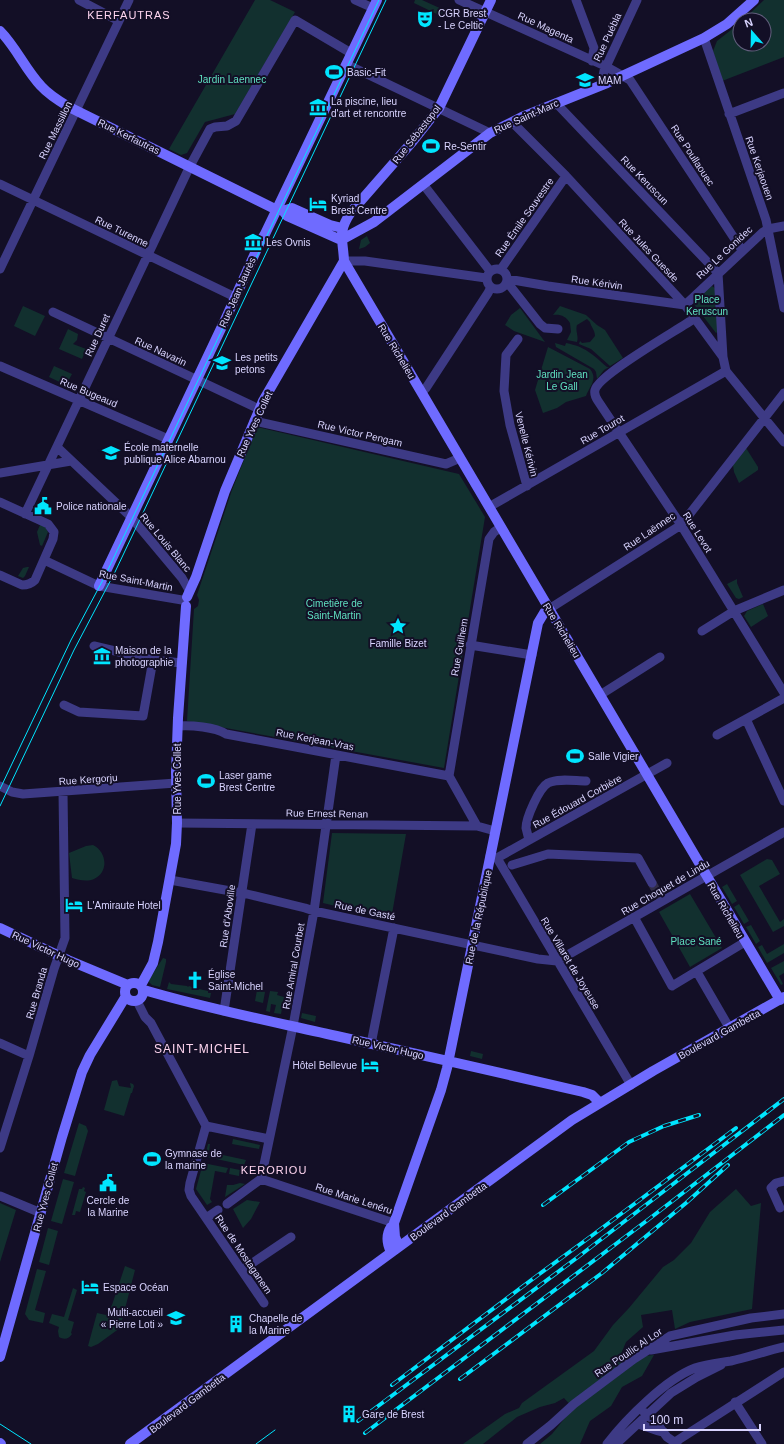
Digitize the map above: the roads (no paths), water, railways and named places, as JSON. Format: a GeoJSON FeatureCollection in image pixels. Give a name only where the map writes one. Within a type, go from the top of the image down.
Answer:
{"type":"FeatureCollection","features":[{"type":"Feature","properties":{"kind":"street"},"geometry":{"type":"LineString","coordinates":[[78,0],[119,21]]}},
{"type":"Feature","properties":{"kind":"street","name":"Rue Massillon"},"geometry":{"type":"LineString","coordinates":[[0,269],[129,0]]}},
{"type":"Feature","properties":{"kind":"street"},"geometry":{"type":"LineString","coordinates":[[355,0],[375,4]]}},
{"type":"Feature","properties":{"kind":"street","name":"Rue Magenta"},"geometry":{"type":"LineString","coordinates":[[459,0],[605,66],[622,76]]}},
{"type":"Feature","properties":{"kind":"street","name":"Rue Sébastopol"},"geometry":{"type":"LineString","coordinates":[[344,261],[344,250],[341,240],[342,228],[350,212],[413,141],[439,108],[491,0]]}},
{"type":"Feature","properties":{"kind":"street"},"geometry":{"type":"LineString","coordinates":[[576,0],[594,48],[592,61]]}},
{"type":"Feature","properties":{"kind":"street","name":"Rue Puébla"},"geometry":{"type":"LineString","coordinates":[[607,83],[603,76],[605,66],[637,0]]}},
{"type":"Feature","properties":{"kind":"street","name":"Rue Saint-Marc"},"geometry":{"type":"LineString","coordinates":[[341,240],[374,222],[490,133],[556,103],[607,83],[704,38],[727,24],[754,0]]}},
{"type":"Feature","properties":{"kind":"street","name":"Rue Jean Jaurès"},"geometry":{"type":"LineString","coordinates":[[98,586],[260,242],[280,210],[351,53],[375,4]]}},
{"type":"Feature","properties":{"kind":"street","name":"Rue Duret"},"geometry":{"type":"LineString","coordinates":[[25,514],[190,166],[210,129],[214,127],[227,126],[236,121],[295,20],[351,53]]}},
{"type":"Feature","properties":{"kind":"street","name":"Rue Kerfautras"},"geometry":{"type":"LineString","coordinates":[[0,31],[7,38],[33,77],[52,96],[77,110],[280,210]]}},
{"type":"Feature","properties":{"kind":"street","name":"Rue Kerjaouen"},"geometry":{"type":"LineString","coordinates":[[704,38],[780,262],[784,308]]}},
{"type":"Feature","properties":{"kind":"street"},"geometry":{"type":"LineString","coordinates":[[346,64],[490,133]]}},
{"type":"Feature","properties":{"kind":"street","name":"Rue Poullaouec"},"geometry":{"type":"LineString","coordinates":[[622,76],[630,80],[742,250]]}},
{"type":"Feature","properties":{"kind":"street"},"geometry":{"type":"LineString","coordinates":[[729,114],[784,93]]}},
{"type":"Feature","properties":{"kind":"street","name":"Rue Keruscun"},"geometry":{"type":"LineString","coordinates":[[556,103],[718,273]]}},
{"type":"Feature","properties":{"kind":"street","name":"Rue Jules Guesde"},"geometry":{"type":"LineString","coordinates":[[512,122],[566,176],[685,305],[724,357],[726,371]]}},
{"type":"Feature","properties":{"kind":"street","name":"Rue Émile Souvestre"},"geometry":{"type":"LineString","coordinates":[[501,269],[566,176]]}},
{"type":"Feature","properties":{"kind":"street","name":"Rue Turenne"},"geometry":{"type":"LineString","coordinates":[[0,184],[235,297]]}},
{"type":"Feature","properties":{"kind":"street"},"geometry":{"type":"LineString","coordinates":[[423,184],[488,274],[488,285],[494,289],[500,289],[505,285],[507,280]]}},
{"type":"Feature","properties":{"kind":"street"},"geometry":{"type":"LineString","coordinates":[[280,210],[292,208],[330,225],[342,228]]}},
{"type":"Feature","properties":{"kind":"street"},"geometry":{"type":"LineString","coordinates":[[280,210],[287,216],[341,240]]}},
{"type":"Feature","properties":{"kind":"street","name":"Rue Le Gonidec"},"geometry":{"type":"LineString","coordinates":[[685,305],[742,250],[768,229],[784,226]]}},
{"type":"Feature","properties":{"kind":"street"},"geometry":{"type":"LineString","coordinates":[[344,261],[365,261],[488,274],[497,268],[501,269],[506,273],[507,280],[540,324],[545,328],[558,329]]}},
{"type":"Feature","properties":{"kind":"street","name":"Rue Richelieu"},"geometry":{"type":"LineString","coordinates":[[344,261],[745,942],[782,999]]}},
{"type":"Feature","properties":{"kind":"street","name":"Rue Yves Collet"},"geometry":{"type":"LineString","coordinates":[[0,1357],[3,1332],[41,1213],[82,1072],[99,1041],[134,992],[152,963],[156,951],[170,880],[178,823],[176,783],[178,726],[186,598],[196,577],[225,491],[259,409],[344,261]]}},
{"type":"Feature","properties":{"kind":"street"},"geometry":{"type":"LineString","coordinates":[[718,273],[724,357]]}},
{"type":"Feature","properties":{"kind":"street","name":"Rue Kérivin"},"geometry":{"type":"LineString","coordinates":[[507,280],[685,305]]}},
{"type":"Feature","properties":{"kind":"street"},"geometry":{"type":"LineString","coordinates":[[422,392],[491,287]]}},
{"type":"Feature","properties":{"kind":"street","name":"Rue Navarin"},"geometry":{"type":"LineString","coordinates":[[53,312],[259,409]]}},
{"type":"Feature","properties":{"kind":"street","name":"Rue Levot"},"geometry":{"type":"LineString","coordinates":[[695,318],[612,372],[597,385],[595,395],[681,525],[784,693]]}},
{"type":"Feature","properties":{"kind":"street","name":"Venelle Kérivin"},"geometry":{"type":"LineString","coordinates":[[518,339],[506,355],[504,391],[510,425],[527,486]]}},
{"type":"Feature","properties":{"kind":"street","name":"Rue Bugeaud"},"geometry":{"type":"LineString","coordinates":[[0,366],[168,439]]}},
{"type":"Feature","properties":{"kind":"street"},"geometry":{"type":"LineString","coordinates":[[726,371],[784,442]]}},
{"type":"Feature","properties":{"kind":"street","name":"Rue Tourot"},"geometry":{"type":"LineString","coordinates":[[489,507],[619,431],[726,371]]}},
{"type":"Feature","properties":{"kind":"street","name":"Rue Laënnec"},"geometry":{"type":"LineString","coordinates":[[549,609],[681,525],[784,393]]}},
{"type":"Feature","properties":{"kind":"street","name":"Rue Victor Pengam"},"geometry":{"type":"LineString","coordinates":[[254,420],[446,464],[460,458]]}},
{"type":"Feature","properties":{"kind":"street","name":"Rue Louis Blanc"},"geometry":{"type":"LineString","coordinates":[[57,447],[131,517],[182,578],[186,598]]}},
{"type":"Feature","properties":{"kind":"street"},"geometry":{"type":"LineString","coordinates":[[0,473],[71,461]]}},
{"type":"Feature","properties":{"kind":"street"},"geometry":{"type":"LineString","coordinates":[[0,502],[48,524],[53,529],[54,536],[35,580],[29,584],[22,585],[0,575]]}},
{"type":"Feature","properties":{"kind":"street","name":"Rue Guilhem"},"geometry":{"type":"LineString","coordinates":[[449,776],[489,539],[494,532],[501,527]]}},
{"type":"Feature","properties":{"kind":"street","name":"Rue Saint-Martin"},"geometry":{"type":"LineString","coordinates":[[44,560],[98,586],[186,598]]}},
{"type":"Feature","properties":{"kind":"street"},"geometry":{"type":"LineString","coordinates":[[702,631],[734,611],[784,590]]}},
{"type":"Feature","properties":{"kind":"street","name":"Rue de la République"},"geometry":{"type":"LineString","coordinates":[[395,1249],[394,1223],[441,1090],[448,1061],[472,945],[494,857],[495,831],[538,623],[549,609]]}},
{"type":"Feature","properties":{"kind":"street"},"geometry":{"type":"LineString","coordinates":[[470,645],[532,655]]}},
{"type":"Feature","properties":{"kind":"street"},"geometry":{"type":"LineString","coordinates":[[94,646],[153,660],[182,663]]}},
{"type":"Feature","properties":{"kind":"street"},"geometry":{"type":"LineString","coordinates":[[600,695],[660,657]]}},
{"type":"Feature","properties":{"kind":"street"},"geometry":{"type":"LineString","coordinates":[[64,705],[79,712],[144,716],[153,660]]}},
{"type":"Feature","properties":{"kind":"street"},"geometry":{"type":"LineString","coordinates":[[717,735],[784,698]]}},
{"type":"Feature","properties":{"kind":"street"},"geometry":{"type":"LineString","coordinates":[[746,719],[784,801]]}},
{"type":"Feature","properties":{"kind":"street","name":"Rue Kerjean-Vras"},"geometry":{"type":"LineString","coordinates":[[178,726],[186,725],[220,730],[226,734],[449,776]]}},
{"type":"Feature","properties":{"kind":"street","name":"Rue Amiral Courbet"},"geometry":{"type":"LineString","coordinates":[[261,1179],[293,1026],[314,911],[336,755]]}},
{"type":"Feature","properties":{"kind":"street","name":"Rue Édouard Corbière"},"geometry":{"type":"LineString","coordinates":[[494,857],[529,840],[667,763]]}},
{"type":"Feature","properties":{"kind":"street"},"geometry":{"type":"LineString","coordinates":[[449,776],[477,826],[495,831]]}},
{"type":"Feature","properties":{"kind":"street"},"geometry":{"type":"LineString","coordinates":[[529,840],[526,827],[540,791],[544,786],[558,781],[586,781]]}},
{"type":"Feature","properties":{"kind":"street","name":"Rue Kergorju"},"geometry":{"type":"LineString","coordinates":[[1,787],[12,792],[23,794],[176,783]]}},
{"type":"Feature","properties":{"kind":"street","name":"Rue Branda"},"geometry":{"type":"LineString","coordinates":[[0,1148],[4,1124],[29,1056],[54,969],[65,938],[63,792]]}},
{"type":"Feature","properties":{"kind":"street","name":"Rue Ernest Renan"},"geometry":{"type":"LineString","coordinates":[[178,823],[477,826]]}},
{"type":"Feature","properties":{"kind":"street","name":"Rue d'Aboville"},"geometry":{"type":"LineString","coordinates":[[224,1011],[252,824]]}},
{"type":"Feature","properties":{"kind":"street","name":"Rue Choquet de Lindu"},"geometry":{"type":"LineString","coordinates":[[557,961],[784,832]]}},
{"type":"Feature","properties":{"kind":"street"},"geometry":{"type":"LineString","coordinates":[[512,864],[548,854],[638,858],[652,884]]}},
{"type":"Feature","properties":{"kind":"street","name":"Rue Villaret de Joyeuse"},"geometry":{"type":"LineString","coordinates":[[494,857],[631,1085]]}},
{"type":"Feature","properties":{"kind":"street","name":"Rue de Gasté"},"geometry":{"type":"LineString","coordinates":[[170,880],[242,893],[314,911],[538,959],[557,961]]}},
{"type":"Feature","properties":{"kind":"street"},"geometry":{"type":"LineString","coordinates":[[634,917],[672,986],[745,942]]}},
{"type":"Feature","properties":{"kind":"street","name":"Rue Victor Hugo"},"geometry":{"type":"LineString","coordinates":[[0,928],[93,971],[134,992],[173,999],[583,1092],[592,1095],[600,1103]]}},
{"type":"Feature","properties":{"kind":"street"},"geometry":{"type":"LineString","coordinates":[[371,1044],[394,928]]}},
{"type":"Feature","properties":{"kind":"street"},"geometry":{"type":"LineString","coordinates":[[697,972],[730,1029]]}},
{"type":"Feature","properties":{"kind":"street"},"geometry":{"type":"LineString","coordinates":[[134,992],[145,1017],[151,1023],[206,1126],[269,1139]]}},
{"type":"Feature","properties":{"kind":"street","name":"Boulevard Gambetta"},"geometry":{"type":"LineString","coordinates":[[130,1444],[572,1120],[782,999]]}},
{"type":"Feature","properties":{"kind":"street"},"geometry":{"type":"LineString","coordinates":[[0,1043],[29,1056]]}},
{"type":"Feature","properties":{"kind":"street","name":"Rue de Mostaganem"},"geometry":{"type":"LineString","coordinates":[[206,1126],[189,1190],[191,1196],[264,1303]]}},
{"type":"Feature","properties":{"kind":"street","name":"Rue de Mostaganem"},"geometry":{"type":"LineString","coordinates":[[227,1204],[261,1179]]}},
{"type":"Feature","properties":{"kind":"street","name":"Rue Marie Lenéru"},"geometry":{"type":"LineString","coordinates":[[261,1179],[394,1223]]}},
{"type":"Feature","properties":{"kind":"street"},"geometry":{"type":"LineString","coordinates":[[780,1208],[771,1188],[776,1183],[784,1181]]}},
{"type":"Feature","properties":{"kind":"street"},"geometry":{"type":"LineString","coordinates":[[0,1196],[41,1213]]}},
{"type":"Feature","properties":{"kind":"street","name":"Rue de Mostaganem"},"geometry":{"type":"LineString","coordinates":[[206,1218],[218,1210]]}},
{"type":"Feature","properties":{"kind":"street"},"geometry":{"type":"LineString","coordinates":[[242,1270],[291,1237]]}},
{"type":"Feature","properties":{"kind":"street","name":"Rue Poullic Al Lor"},"geometry":{"type":"LineString","coordinates":[[527,1444],[574,1404],[613,1374],[670,1336],[751,1318],[784,1314]]}},
{"type":"Feature","properties":{"kind":"street"},"geometry":{"type":"LineString","coordinates":[[648,1351],[735,1335],[784,1330]]}},
{"type":"Feature","properties":{"kind":"street"},"geometry":{"type":"LineString","coordinates":[[675,1345],[675,1338],[679,1333]]}},
{"type":"Feature","properties":{"kind":"street"},"geometry":{"type":"LineString","coordinates":[[607,1444],[640,1408],[671,1380],[684,1373],[708,1364],[732,1360],[784,1347]]}},
{"type":"Feature","properties":{"kind":"street"},"geometry":{"type":"LineString","coordinates":[[616,1444],[648,1416],[671,1393],[697,1377],[732,1360]]}},
{"type":"Feature","properties":{"kind":"street"},"geometry":{"type":"LineString","coordinates":[[640,1408],[667,1436],[676,1443],[735,1402],[784,1372]]}},
{"type":"Feature","properties":{"kind":"street"},"geometry":{"type":"LineString","coordinates":[[735,1402],[762,1444]]}},
{"type":"Feature","properties":{"kind":"street"},"geometry":{"type":"LineString","coordinates":[[659,1405],[659,1417],[664,1432]]}},
{"type":"Feature","properties":{"kind":"street"},"geometry":{"type":"LineString","coordinates":[[638,1424],[654,1431],[664,1432]]}},
{"type":"Feature","properties":{"kind":"tunnel"},"geometry":{"type":"LineString","coordinates":[[652,883],[662,901]]}},
{"type":"Feature","properties":{"kind":"tram line"},"geometry":{"type":"LineString","coordinates":[[0,789],[71,640],[105,576],[379,0]]}},
{"type":"Feature","properties":{"kind":"tram line"},"geometry":{"type":"LineString","coordinates":[[0,806],[74,650],[115,572],[386,0]]}},
{"type":"Feature","properties":{"kind":"tram line"},"geometry":{"type":"LineString","coordinates":[[0,1424],[31,1444]]}},
{"type":"Feature","properties":{"kind":"tram line"},"geometry":{"type":"LineString","coordinates":[[256,1444],[275,1430]]}},
{"type":"Feature","properties":{"kind":"railway"},"geometry":{"type":"LineString","coordinates":[[358,1421],[578,1257],[784,1099]]}},
{"type":"Feature","properties":{"kind":"railway"},"geometry":{"type":"LineString","coordinates":[[543,1205],[629,1142],[664,1126],[699,1115]]}},
{"type":"Feature","properties":{"kind":"railway"},"geometry":{"type":"LineString","coordinates":[[365,1433],[649,1219],[784,1115]]}},
{"type":"Feature","properties":{"kind":"railway"},"geometry":{"type":"LineString","coordinates":[[392,1385],[736,1128]]}},
{"type":"Feature","properties":{"kind":"railway"},"geometry":{"type":"LineString","coordinates":[[460,1379],[602,1273],[686,1203],[728,1165]]}},
{"type":"Feature","properties":{"kind":"place","name":"CGR Brest - Le Celtic"},"geometry":{"type":"Point","coordinates":[425,19]}},
{"type":"Feature","properties":{"kind":"place","name":"Basic-Fit"},"geometry":{"type":"Point","coordinates":[334,72]}},
{"type":"Feature","properties":{"kind":"place","name":"MAM"},"geometry":{"type":"Point","coordinates":[585,80]}},
{"type":"Feature","properties":{"kind":"place","name":"La piscine, lieu d'art et rencontre"},"geometry":{"type":"Point","coordinates":[318,107]}},
{"type":"Feature","properties":{"kind":"place","name":"Re-Sentir"},"geometry":{"type":"Point","coordinates":[431,146]}},
{"type":"Feature","properties":{"kind":"place","name":"Kyriad Brest Centre"},"geometry":{"type":"Point","coordinates":[318,204]}},
{"type":"Feature","properties":{"kind":"place","name":"Les Ovnis"},"geometry":{"type":"Point","coordinates":[253,242]}},
{"type":"Feature","properties":{"kind":"place","name":"Les petits petons"},"geometry":{"type":"Point","coordinates":[222,363]}},
{"type":"Feature","properties":{"kind":"place","name":"École maternelle publique Alice Abarnou"},"geometry":{"type":"Point","coordinates":[111,453]}},
{"type":"Feature","properties":{"kind":"place","name":"Police nationale"},"geometry":{"type":"Point","coordinates":[43,506]}},
{"type":"Feature","properties":{"kind":"place","name":"Famille Bizet"},"geometry":{"type":"Point","coordinates":[398,626]}},
{"type":"Feature","properties":{"kind":"place","name":"Maison de la photographie"},"geometry":{"type":"Point","coordinates":[102,656]}},
{"type":"Feature","properties":{"kind":"place","name":"Salle Vigier"},"geometry":{"type":"Point","coordinates":[575,756]}},
{"type":"Feature","properties":{"kind":"place","name":"Laser game Brest Centre"},"geometry":{"type":"Point","coordinates":[206,781]}},
{"type":"Feature","properties":{"kind":"place","name":"L'Amiraute Hotel"},"geometry":{"type":"Point","coordinates":[74,905]}},
{"type":"Feature","properties":{"kind":"place","name":"Église Saint-Michel"},"geometry":{"type":"Point","coordinates":[195,980]}},
{"type":"Feature","properties":{"kind":"place","name":"Hôtel Bellevue"},"geometry":{"type":"Point","coordinates":[370,1065]}},
{"type":"Feature","properties":{"kind":"place","name":"Gymnase de la marine"},"geometry":{"type":"Point","coordinates":[152,1159]}},
{"type":"Feature","properties":{"kind":"place","name":"Cercle de la Marine"},"geometry":{"type":"Point","coordinates":[108,1183]}},
{"type":"Feature","properties":{"kind":"place","name":"Espace Océan"},"geometry":{"type":"Point","coordinates":[90,1287]}},
{"type":"Feature","properties":{"kind":"place","name":"Multi-accueil « Pierre Loti »"},"geometry":{"type":"Point","coordinates":[176,1318]}},
{"type":"Feature","properties":{"kind":"place","name":"Chapelle de la Marine"},"geometry":{"type":"Point","coordinates":[236,1324]}},
{"type":"Feature","properties":{"kind":"place","name":"Gare de Brest"},"geometry":{"type":"Point","coordinates":[349,1414]}},
{"type":"Feature","properties":{"kind":"district","name":"KERFAUTRAS"},"geometry":{"type":"Point","coordinates":[129,15]}},
{"type":"Feature","properties":{"kind":"district","name":"SAINT-MICHEL"},"geometry":{"type":"Point","coordinates":[202,1049]}},
{"type":"Feature","properties":{"kind":"district","name":"KERORIOU"},"geometry":{"type":"Point","coordinates":[274,1170]}},
{"type":"Feature","properties":{"kind":"park label","name":"Jardin Laennec"},"geometry":{"type":"Point","coordinates":[232,79]}},
{"type":"Feature","properties":{"kind":"park label","name":"Place Keruscun"},"geometry":{"type":"Point","coordinates":[707,304]}},
{"type":"Feature","properties":{"kind":"park label","name":"Jardin Jean Le Gall"},"geometry":{"type":"Point","coordinates":[562,380]}},
{"type":"Feature","properties":{"kind":"park label","name":"Cimetière de Saint-Martin"},"geometry":{"type":"Point","coordinates":[334,608]}},
{"type":"Feature","properties":{"kind":"park label","name":"Place Sané"},"geometry":{"type":"Point","coordinates":[696,941]}}]}
